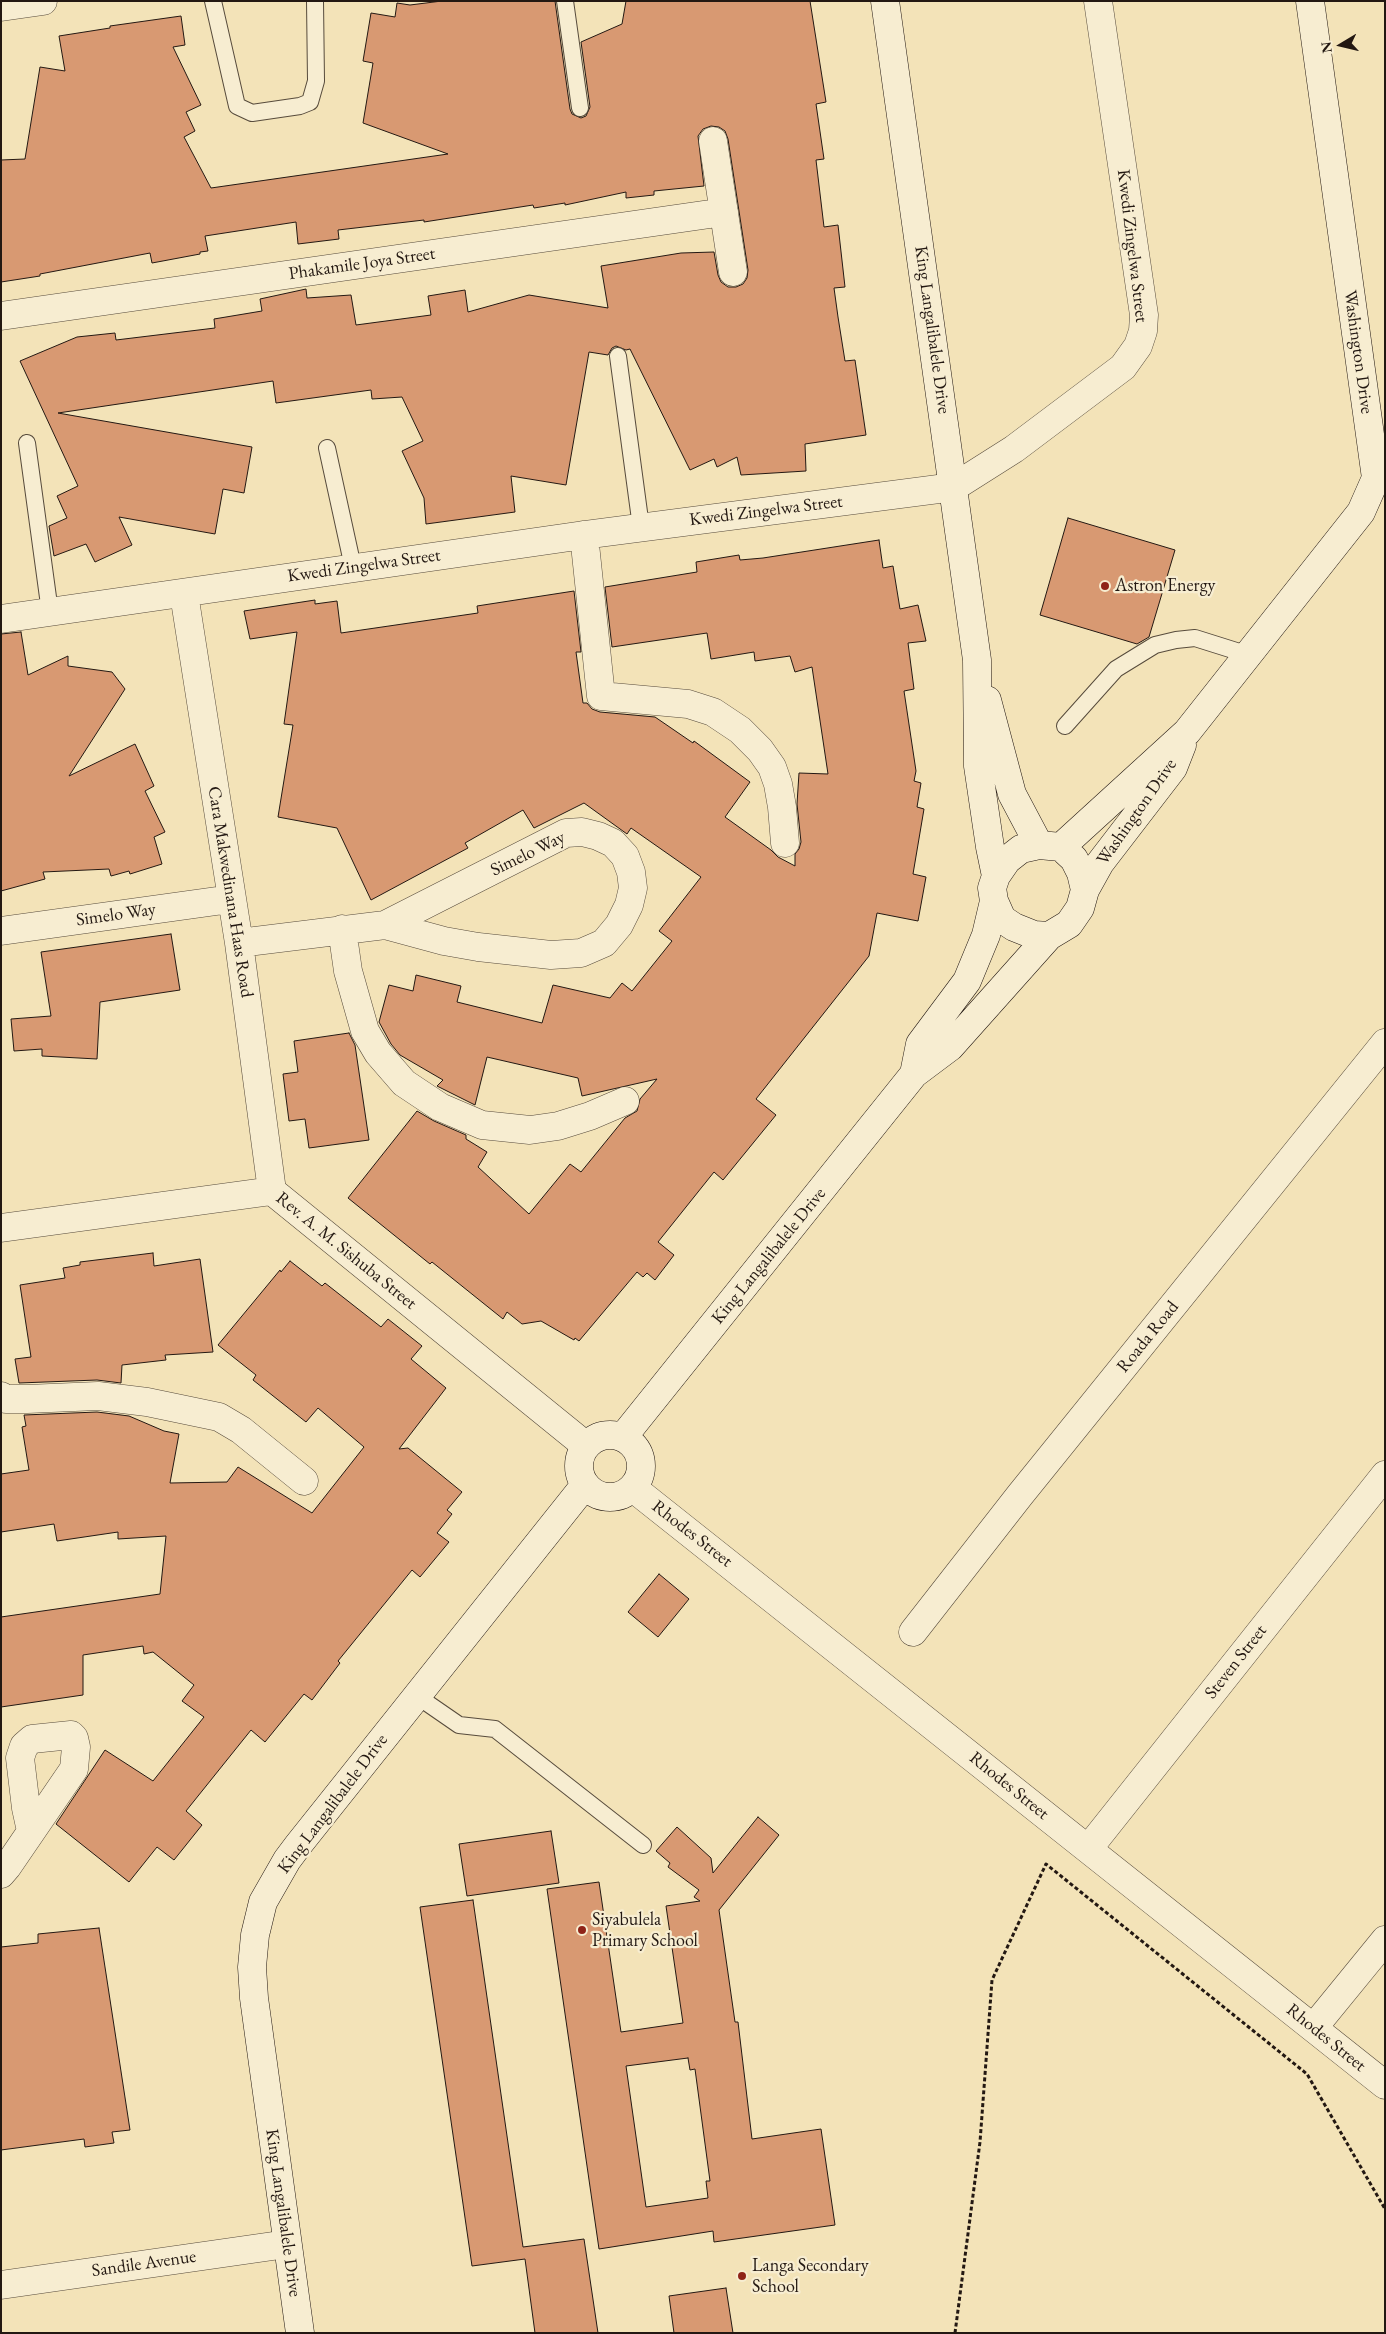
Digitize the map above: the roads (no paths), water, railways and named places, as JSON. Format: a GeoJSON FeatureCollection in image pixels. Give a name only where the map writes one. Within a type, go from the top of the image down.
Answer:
{"type":"FeatureCollection","features":[{"type":"Feature","properties":{"kind":"street"},"geometry":{"type":"LineString","coordinates":[[1,7],[43,1]]}},
{"type":"Feature","properties":{"kind":"street","name":"King Langalibalele Drive"},"geometry":{"type":"LineString","coordinates":[[885,1],[977,660],[978,766],[995,889],[986,935],[967,981],[920,1044],[914,1074]]}},
{"type":"Feature","properties":{"kind":"street","name":"Kwedi Zingelwa Street"},"geometry":{"type":"LineString","coordinates":[[1,619],[641,527],[954,487],[1014,449],[1123,367],[1138,346],[1143,331],[1144,315],[1098,1]]}},
{"type":"Feature","properties":{"kind":"street","name":"Washington Drive"},"geometry":{"type":"LineString","coordinates":[[1050,846],[1187,732],[1361,512],[1380,478],[1310,1]]}},
{"type":"Feature","properties":{"kind":"street"},"geometry":{"type":"LineString","coordinates":[[713,140],[733,272]]}},
{"type":"Feature","properties":{"kind":"street","name":"Phakamile Joya Street"},"geometry":{"type":"LineString","coordinates":[[1,316],[724,212]]}},
{"type":"Feature","properties":{"kind":"street"},"geometry":{"type":"LineString","coordinates":[[584,535],[601,696],[688,704],[713,712],[740,730],[760,750],[772,767],[778,784],[782,807],[785,843]]}},
{"type":"Feature","properties":{"kind":"street","name":"Cara Makwedinana Haas Road"},"geometry":{"type":"LineString","coordinates":[[184,594],[239,943],[272,1191]]}},
{"type":"Feature","properties":{"kind":"street","name":"King Langalibalele Drive"},"geometry":{"type":"LineString","coordinates":[[977,660],[1012,794],[1050,846]]}},
{"type":"Feature","properties":{"kind":"street","name":"Washington Drive"},"geometry":{"type":"LineString","coordinates":[[1085,890],[1100,863],[1172,768],[1187,732]]}},
{"type":"Feature","properties":{"kind":"street","name":"Simelo Way"},"geometry":{"type":"LineString","coordinates":[[239,943],[385,925],[444,941],[478,947],[551,954],[581,953],[604,943],[619,925],[629,905],[634,888],[631,872],[624,856],[612,842],[582,832],[566,833],[385,925]]}},
{"type":"Feature","properties":{"kind":"street"},"geometry":{"type":"LineString","coordinates":[[1050,846],[1074,859],[1081,873],[1085,890],[1080,908],[1069,924],[1048,936],[1034,935],[1014,927],[1002,919],[995,889],[1007,860],[1021,849],[1050,846]]}},
{"type":"Feature","properties":{"kind":"street","name":"Simelo Way"},"geometry":{"type":"LineString","coordinates":[[1,931],[231,899]]}},
{"type":"Feature","properties":{"kind":"street"},"geometry":{"type":"LineString","coordinates":[[342,929],[348,971],[365,1031],[378,1053],[404,1083],[440,1107],[482,1124],[530,1130],[558,1126],[590,1116],[625,1101]]}},
{"type":"Feature","properties":{"kind":"street","name":"King Langalibalele Drive"},"geometry":{"type":"LineString","coordinates":[[623,1437],[914,1074],[950,1047],[1048,936]]}},
{"type":"Feature","properties":{"kind":"street","name":"Roada Road"},"geometry":{"type":"LineString","coordinates":[[913,1632],[1020,1495],[1383,1050]]}},
{"type":"Feature","properties":{"kind":"street","name":"Rev. A. M. Sishuba Street"},"geometry":{"type":"LineString","coordinates":[[1,1228],[272,1191],[585,1445]]}},
{"type":"Feature","properties":{"kind":"street"},"geometry":{"type":"LineString","coordinates":[[1,1396],[6,1399],[27,1400],[98,1396],[147,1402],[219,1417],[241,1430],[304,1481]]}},
{"type":"Feature","properties":{"kind":"street"},"geometry":{"type":"LineString","coordinates":[[603,1435],[614,1435],[623,1437],[635,1447],[641,1460],[640,1475],[633,1488],[621,1496],[608,1498],[595,1494],[585,1485],[580,1476],[578,1465],[585,1445],[603,1435]]}},
{"type":"Feature","properties":{"kind":"street","name":"Steven Street"},"geometry":{"type":"LineString","coordinates":[[1088,1848],[1385,1475]]}},
{"type":"Feature","properties":{"kind":"street","name":"King Langalibalele Drive"},"geometry":{"type":"LineString","coordinates":[[300,2333],[254,1998],[252,1967],[257,1926],[263,1902],[287,1860],[585,1485]]}},
{"type":"Feature","properties":{"kind":"street","name":"Rhodes Street"},"geometry":{"type":"LineString","coordinates":[[633,1488],[1385,2084]]}},
{"type":"Feature","properties":{"kind":"street"},"geometry":{"type":"LineString","coordinates":[[1,1874],[31,1831]]}},
{"type":"Feature","properties":{"kind":"street"},"geometry":{"type":"LineString","coordinates":[[1314,2027],[1385,1940]]}},
{"type":"Feature","properties":{"kind":"street","name":"Sandile Avenue"},"geometry":{"type":"LineString","coordinates":[[1,2285],[287,2244]]}},
{"type":"Feature","properties":{"kind":"lane"},"geometry":{"type":"LineString","coordinates":[[213,1],[237,106],[252,113],[300,106],[310,102],[316,80],[315,1]]}},
{"type":"Feature","properties":{"kind":"lane"},"geometry":{"type":"LineString","coordinates":[[565,1],[580,108]]}},
{"type":"Feature","properties":{"kind":"lane"},"geometry":{"type":"LineString","coordinates":[[618,356],[641,527]]}},
{"type":"Feature","properties":{"kind":"lane"},"geometry":{"type":"LineString","coordinates":[[27,443],[50,612]]}},
{"type":"Feature","properties":{"kind":"lane"},"geometry":{"type":"LineString","coordinates":[[327,448],[353,567]]}},
{"type":"Feature","properties":{"kind":"lane"},"geometry":{"type":"LineString","coordinates":[[1065,726],[1116,669],[1155,645],[1195,638],[1249,655]]}},
{"type":"Feature","properties":{"kind":"lane"},"geometry":{"type":"LineString","coordinates":[[417,1696],[459,1725],[495,1729],[643,1845]]}},
{"type":"Feature","properties":{"kind":"place","name":"Astron Energy"},"geometry":{"type":"Point","coordinates":[1105,586]}},
{"type":"Feature","properties":{"kind":"place","name":"Siyabulela Primary School"},"geometry":{"type":"Point","coordinates":[582,1930]}},
{"type":"Feature","properties":{"kind":"place","name":"Langa Secondary School"},"geometry":{"type":"Point","coordinates":[742,2276]}}]}
